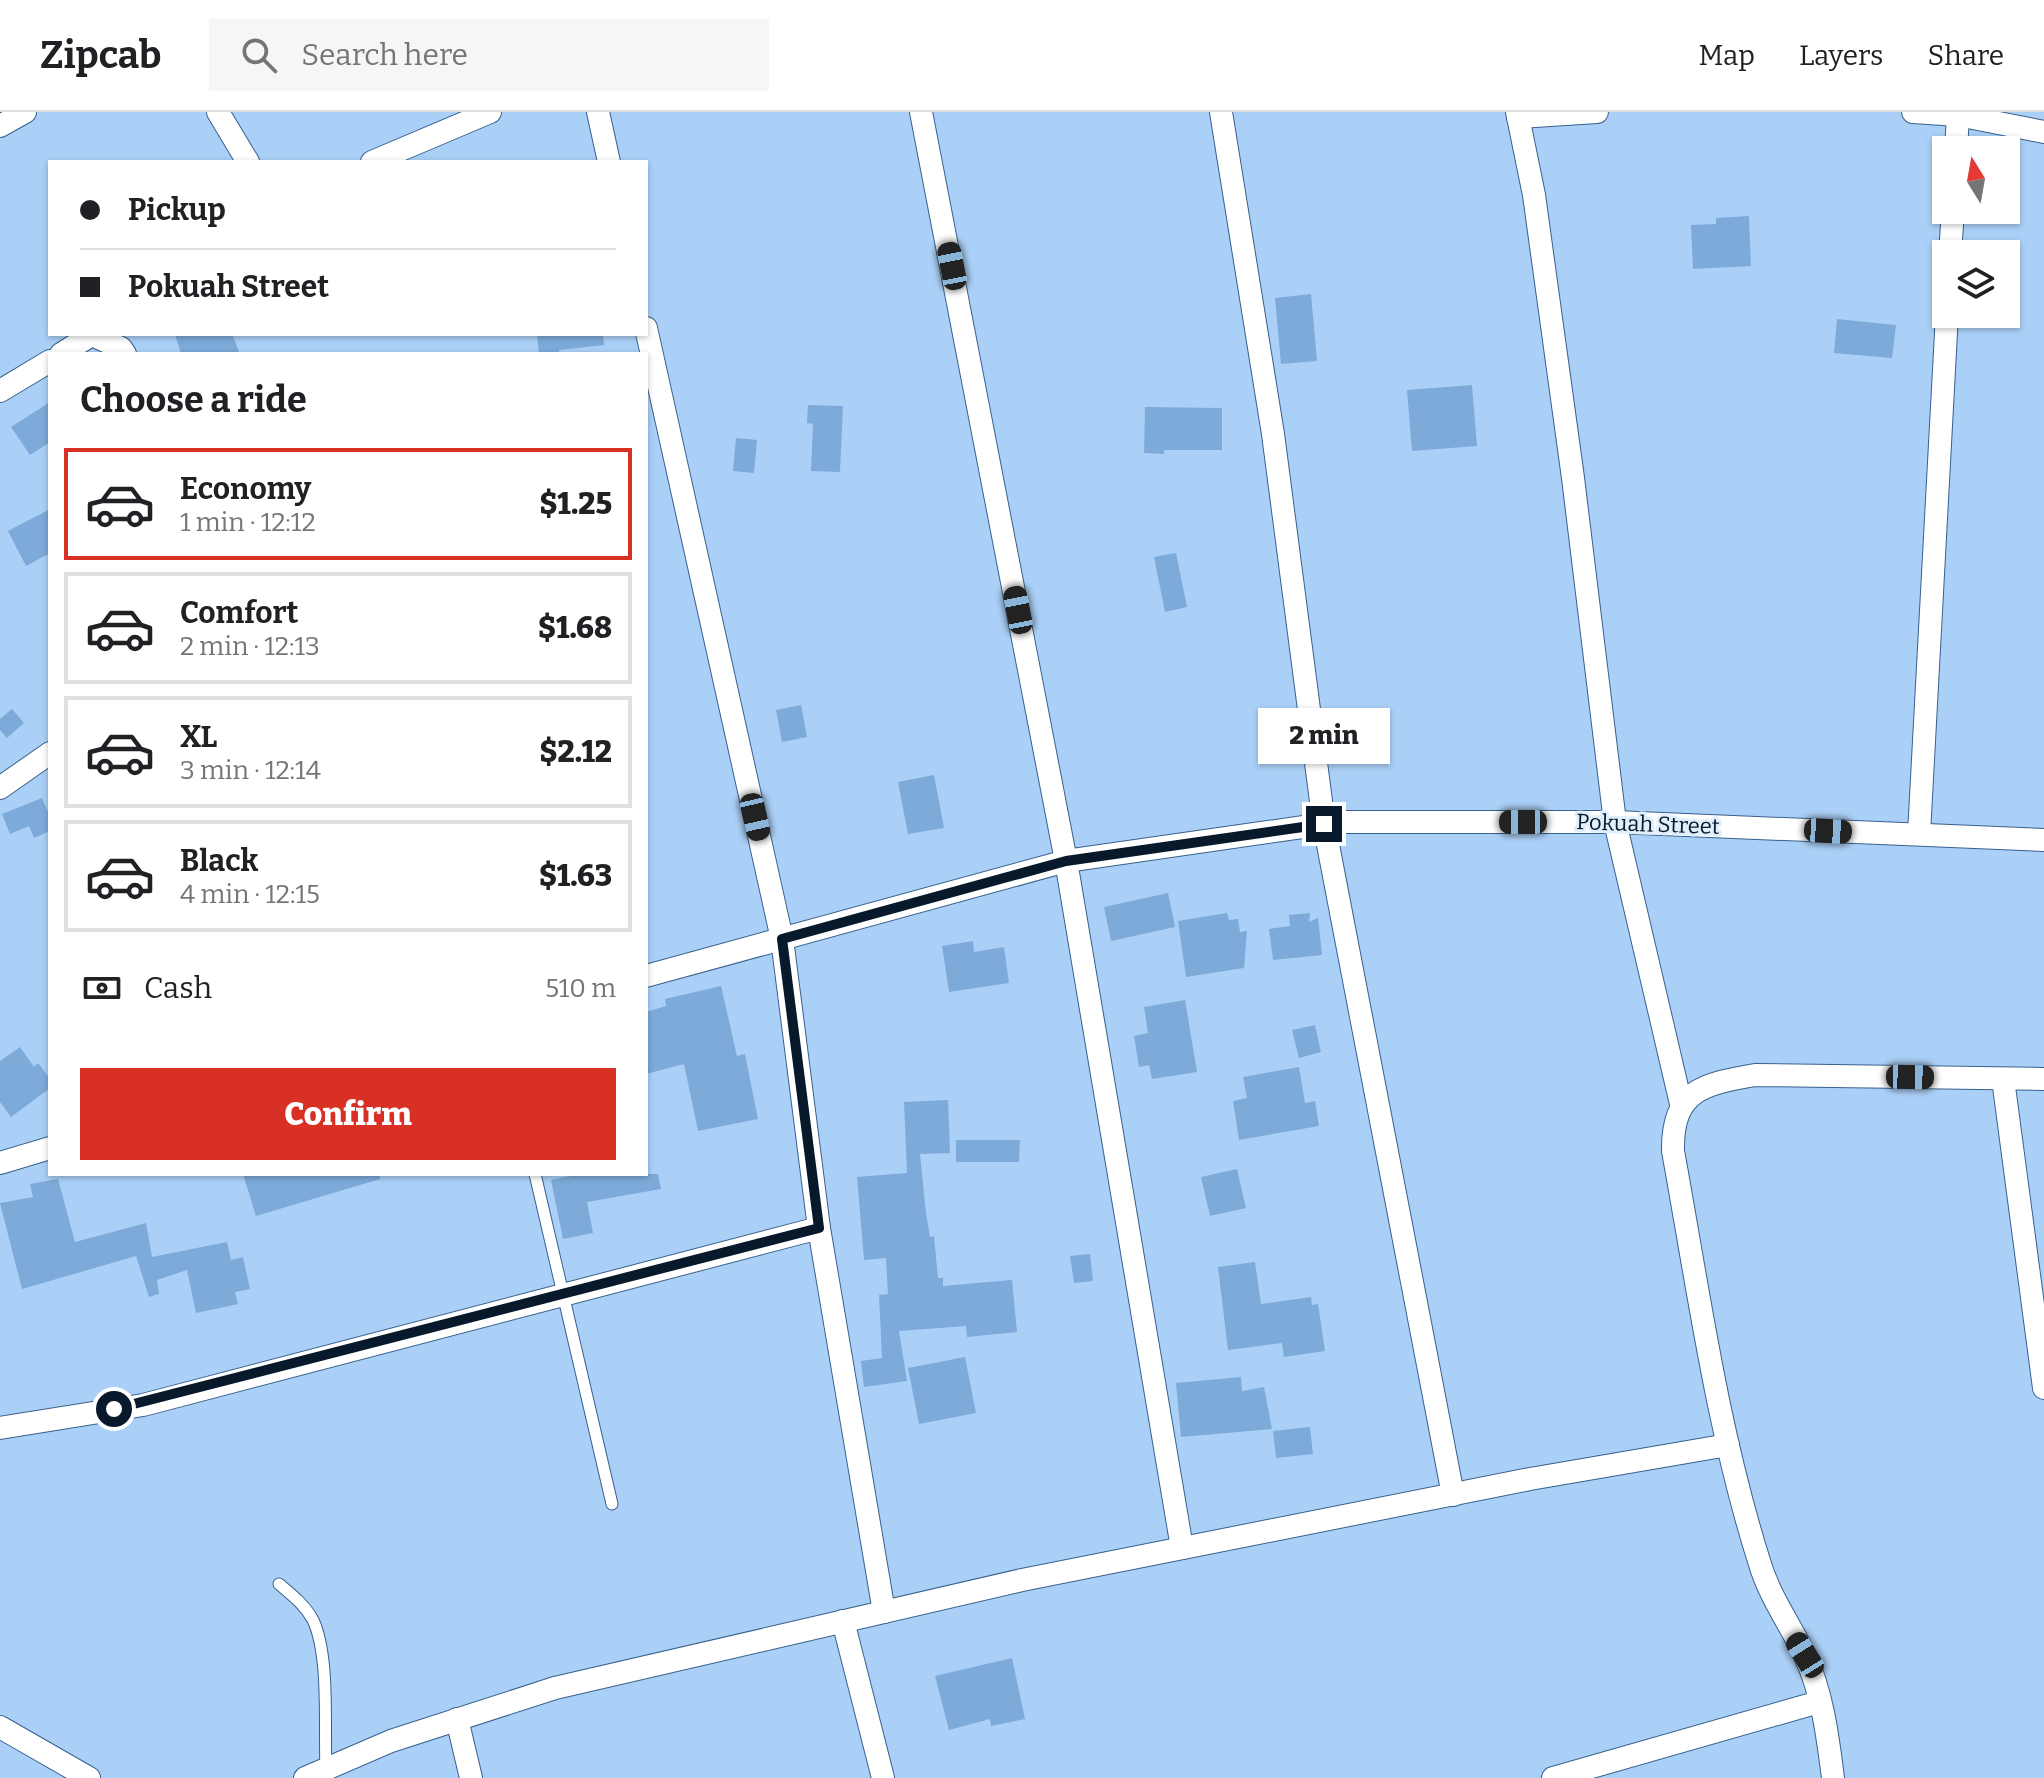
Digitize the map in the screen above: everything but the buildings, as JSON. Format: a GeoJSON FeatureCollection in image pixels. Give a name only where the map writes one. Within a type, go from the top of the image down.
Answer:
{"type":"FeatureCollection","features":[{"type":"Feature","properties":{"kind":"street"},"geometry":{"type":"LineString","coordinates":[[0,126],[25,112]]}},
{"type":"Feature","properties":{"kind":"street"},"geometry":{"type":"LineString","coordinates":[[218,112],[247,160]]}},
{"type":"Feature","properties":{"kind":"street"},"geometry":{"type":"LineString","coordinates":[[598,112],[609,160]]}},
{"type":"Feature","properties":{"kind":"street"},"geometry":{"type":"LineString","coordinates":[[921,112],[1066,861],[1182,1548]]}},
{"type":"Feature","properties":{"kind":"street"},"geometry":{"type":"LineString","coordinates":[[1221,112],[1273,434],[1324,824],[1453,1495]]}},
{"type":"Feature","properties":{"kind":"street"},"geometry":{"type":"LineString","coordinates":[[1597,112],[1518,114],[1534,195],[1571,462],[1615,822],[1681,1104]]}},
{"type":"Feature","properties":{"kind":"street"},"geometry":{"type":"LineString","coordinates":[[1913,112],[1958,115],[2044,132]]}},
{"type":"Feature","properties":{"kind":"street"},"geometry":{"type":"LineString","coordinates":[[377,160],[485,113]]}},
{"type":"Feature","properties":{"kind":"street"},"geometry":{"type":"LineString","coordinates":[[1957,136],[1958,115]]}},
{"type":"Feature","properties":{"kind":"street"},"geometry":{"type":"LineString","coordinates":[[1919,834],[1946,328]]}},
{"type":"Feature","properties":{"kind":"street"},"geometry":{"type":"LineString","coordinates":[[64,352],[89,336]]}},
{"type":"Feature","properties":{"kind":"street"},"geometry":{"type":"LineString","coordinates":[[96,336],[124,352]]}},
{"type":"Feature","properties":{"kind":"street"},"geometry":{"type":"LineString","coordinates":[[648,336],[782,939],[819,1228],[884,1612]]}},
{"type":"Feature","properties":{"kind":"street"},"geometry":{"type":"LineString","coordinates":[[0,391],[48,362]]}},
{"type":"Feature","properties":{"kind":"street"},"geometry":{"type":"LineString","coordinates":[[0,788],[48,754]]}},
{"type":"Feature","properties":{"kind":"street","name":"Pokuah Street"},"geometry":{"type":"LineString","coordinates":[[648,975],[1066,861],[1324,824],[1615,822],[2044,840]]}},
{"type":"Feature","properties":{"kind":"street"},"geometry":{"type":"LineString","coordinates":[[1833,1778],[1819,1702],[1805,1655],[1779,1614],[1759,1563],[1728,1445],[1673,1151],[1672,1123],[1681,1104],[1712,1082],[1755,1075],[2044,1079]]}},
{"type":"Feature","properties":{"kind":"street"},"geometry":{"type":"LineString","coordinates":[[2003,1079],[2044,1388]]}},
{"type":"Feature","properties":{"kind":"street"},"geometry":{"type":"LineString","coordinates":[[3,1156],[48,1148]]}},
{"type":"Feature","properties":{"kind":"street"},"geometry":{"type":"LineString","coordinates":[[0,1428],[143,1405],[819,1228]]}},
{"type":"Feature","properties":{"kind":"street"},"geometry":{"type":"LineString","coordinates":[[316,1774],[391,1741],[555,1688],[843,1621],[1182,1548],[1728,1445]]}},
{"type":"Feature","properties":{"kind":"street"},"geometry":{"type":"LineString","coordinates":[[843,1621],[883,1778]]}},
{"type":"Feature","properties":{"kind":"street"},"geometry":{"type":"LineString","coordinates":[[1553,1778],[1819,1702]]}},
{"type":"Feature","properties":{"kind":"street"},"geometry":{"type":"LineString","coordinates":[[457,1719],[471,1778]]}},
{"type":"Feature","properties":{"kind":"street"},"geometry":{"type":"LineString","coordinates":[[0,1727],[89,1778]]}},
{"type":"Feature","properties":{"kind":"lane"},"geometry":{"type":"LineString","coordinates":[[535,1176],[612,1504]]}},
{"type":"Feature","properties":{"kind":"lane"},"geometry":{"type":"LineString","coordinates":[[279,1584],[304,1606],[314,1623],[321,1659],[316,1774]]}},
{"type":"Feature","properties":{"kind":"route"},"geometry":{"type":"LineString","coordinates":[[114,1409],[143,1405],[819,1228],[782,939],[1066,861],[1324,824]]}}]}
